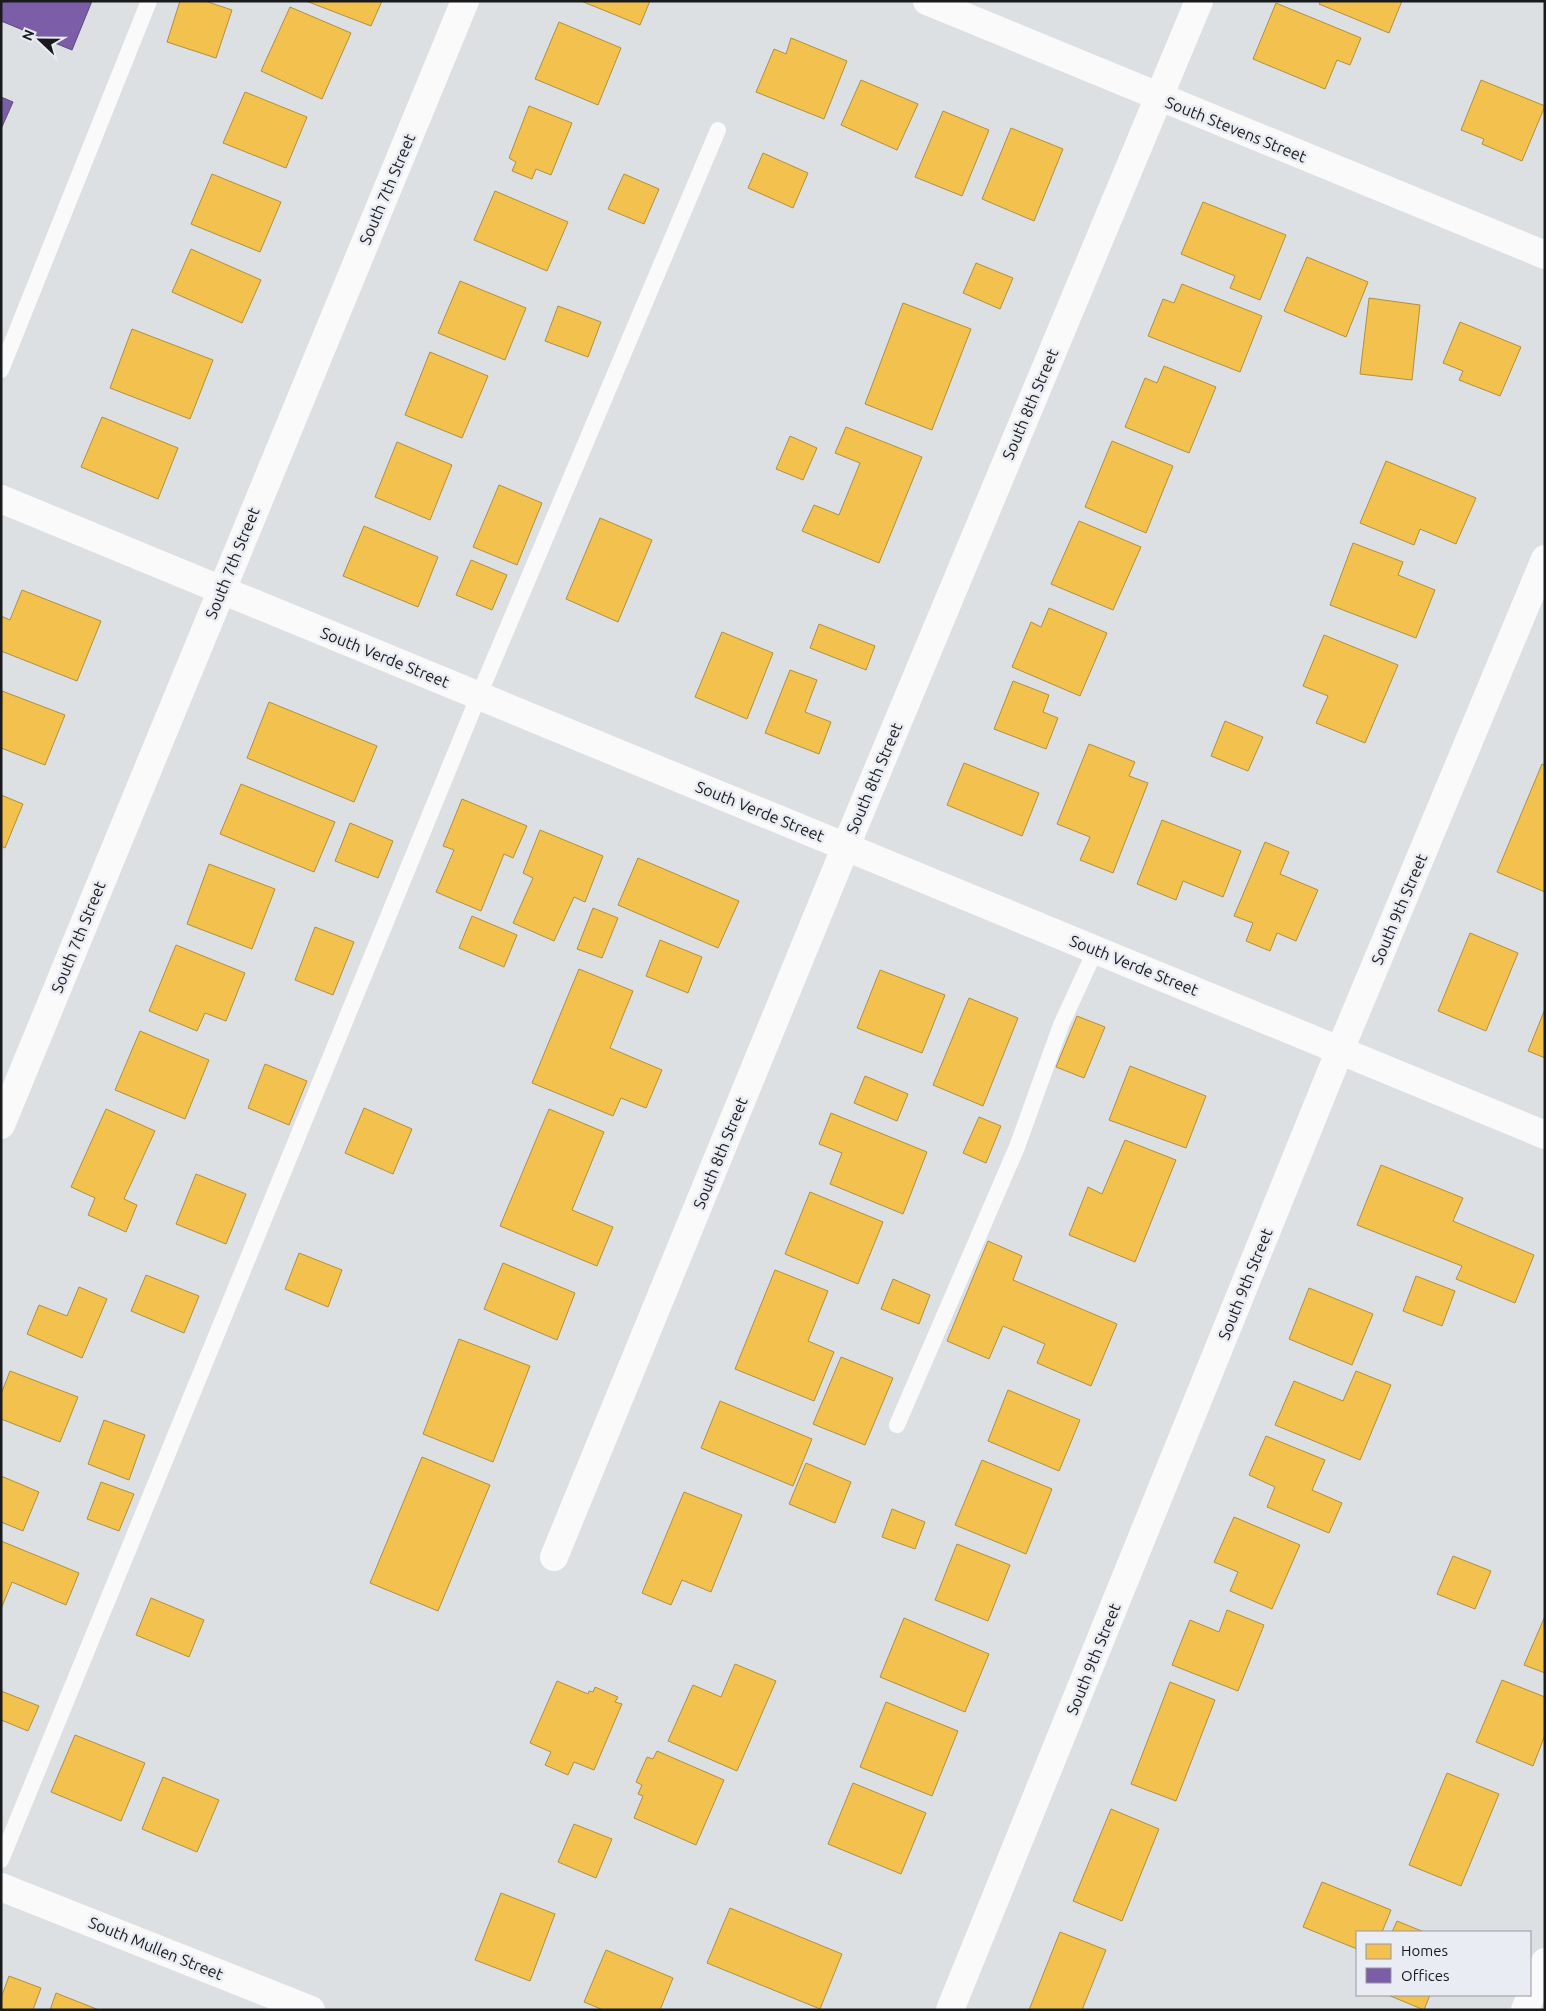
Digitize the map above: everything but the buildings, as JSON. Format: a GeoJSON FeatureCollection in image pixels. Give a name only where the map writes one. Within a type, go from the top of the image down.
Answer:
{"type":"FeatureCollection","features":[{"type":"Feature","properties":{"kind":"street","name":"South 7th Street"},"geometry":{"type":"LineString","coordinates":[[1,1125],[465,1]]}},
{"type":"Feature","properties":{"kind":"street","name":"South Stevens Street"},"geometry":{"type":"LineString","coordinates":[[927,1],[1545,255]]}},
{"type":"Feature","properties":{"kind":"street","name":"South 8th Street"},"geometry":{"type":"LineString","coordinates":[[554,1557],[846,846],[1198,1]]}},
{"type":"Feature","properties":{"kind":"street","name":"South Verde Street"},"geometry":{"type":"LineString","coordinates":[[1,499],[1545,1135]]}},
{"type":"Feature","properties":{"kind":"street","name":"South 9th Street"},"geometry":{"type":"LineString","coordinates":[[950,2010],[1340,1050],[1545,559]]}},
{"type":"Feature","properties":{"kind":"street","name":"South Mullen Street"},"geometry":{"type":"LineString","coordinates":[[1,1887],[310,2010]]}},
{"type":"Feature","properties":{"kind":"street"},"geometry":{"type":"LineString","coordinates":[[1531,1996],[1545,1962]]}},
{"type":"Feature","properties":{"kind":"street"},"geometry":{"type":"LineString","coordinates":[[1525,2010],[1531,1996]]}},
{"type":"Feature","properties":{"kind":"lane"},"geometry":{"type":"LineString","coordinates":[[1,370],[149,1]]}},
{"type":"Feature","properties":{"kind":"lane"},"geometry":{"type":"LineString","coordinates":[[1,1860],[479,696],[718,130]]}},
{"type":"Feature","properties":{"kind":"lane"},"geometry":{"type":"LineString","coordinates":[[897,1425],[1017,1147],[1061,1026],[1096,949]]}}]}
